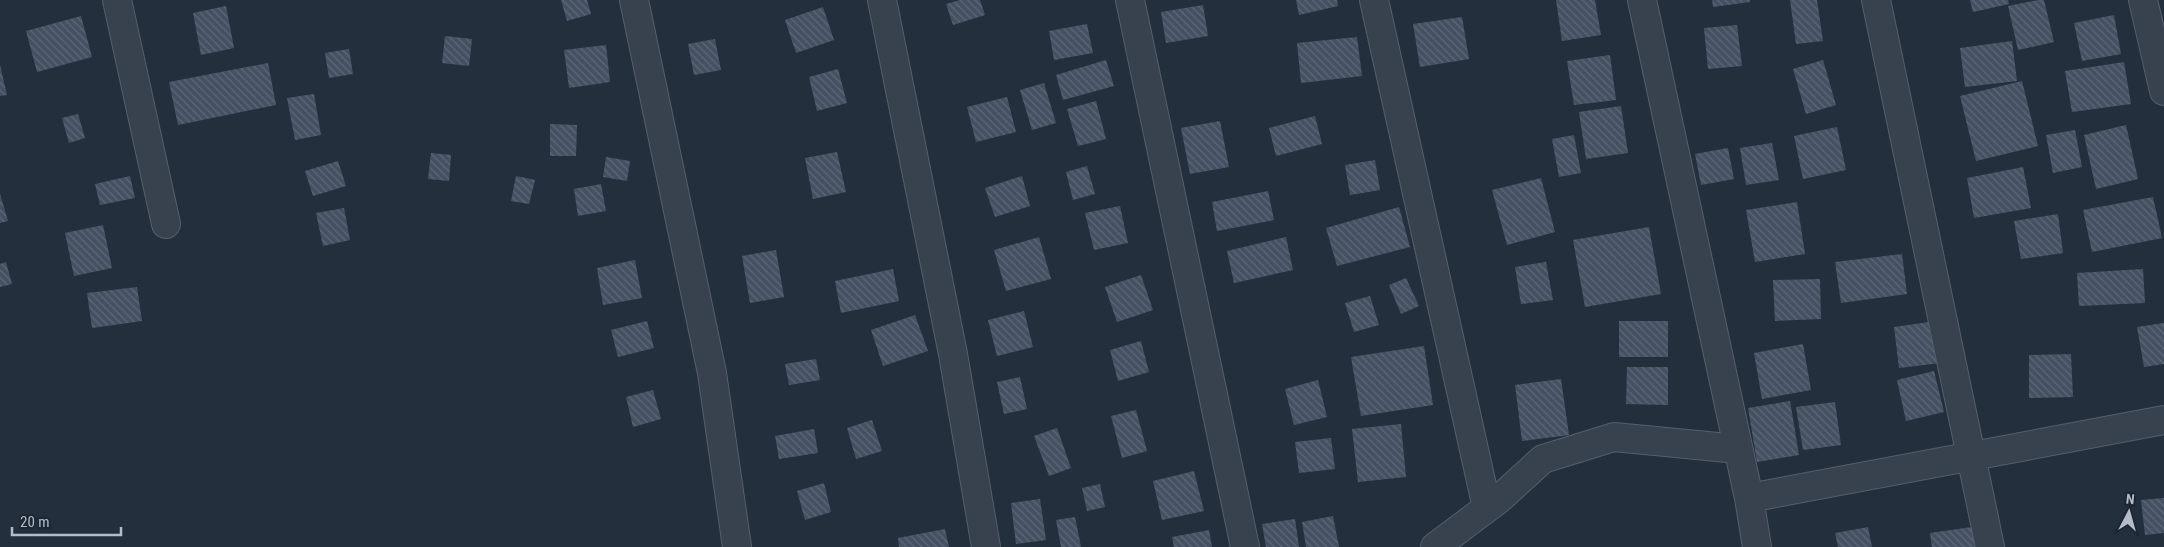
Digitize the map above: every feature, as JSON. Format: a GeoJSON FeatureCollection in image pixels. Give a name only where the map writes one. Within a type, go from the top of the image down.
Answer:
{"type":"FeatureCollection","features":[{"type":"Feature","properties":{"kind":"street"},"geometry":{"type":"LineString","coordinates":[[117,0],[166,224]]}},
{"type":"Feature","properties":{"kind":"street"},"geometry":{"type":"LineString","coordinates":[[634,0],[712,372],[736,547]]}},
{"type":"Feature","properties":{"kind":"street"},"geometry":{"type":"LineString","coordinates":[[882,0],[953,354],[986,547]]}},
{"type":"Feature","properties":{"kind":"street"},"geometry":{"type":"LineString","coordinates":[[1130,0],[1245,547]]}},
{"type":"Feature","properties":{"kind":"street"},"geometry":{"type":"LineString","coordinates":[[1374,0],[1487,508]]}},
{"type":"Feature","properties":{"kind":"street"},"geometry":{"type":"LineString","coordinates":[[1642,0],[1749,498],[1757,547]]}},
{"type":"Feature","properties":{"kind":"street"},"geometry":{"type":"LineString","coordinates":[[1876,0],[1990,547]]}},
{"type":"Feature","properties":{"kind":"street"},"geometry":{"type":"LineString","coordinates":[[2143,0],[2164,91]]}},
{"type":"Feature","properties":{"kind":"street"},"geometry":{"type":"LineString","coordinates":[[1749,498],[2164,420]]}},
{"type":"Feature","properties":{"kind":"street"},"geometry":{"type":"LineString","coordinates":[[1435,547],[1487,508],[1543,459],[1614,437],[1738,450]]}},
{"type":"Feature","properties":{"kind":"building"},"geometry":{"type":"Polygon","coordinates":[[[561,0],[587,0],[591,14],[567,21],[561,0]]]}},
{"type":"Feature","properties":{"kind":"building"},"geometry":{"type":"Polygon","coordinates":[[[960,0],[980,0],[985,15],[953,25],[946,4],[960,0]]]}},
{"type":"Feature","properties":{"kind":"building"},"geometry":{"type":"Polygon","coordinates":[[[1296,0],[1337,0],[1338,6],[1299,15],[1296,0]]]}},
{"type":"Feature","properties":{"kind":"building"},"geometry":{"type":"Polygon","coordinates":[[[1556,0],[1595,0],[1601,35],[1562,41],[1556,0]]]}},
{"type":"Feature","properties":{"kind":"building"},"geometry":{"type":"Polygon","coordinates":[[[1712,0],[1750,0],[1750,2],[1713,7],[1712,0]]]}},
{"type":"Feature","properties":{"kind":"building"},"geometry":{"type":"Polygon","coordinates":[[[1790,0],[1817,0],[1823,41],[1796,44],[1790,0]]]}},
{"type":"Feature","properties":{"kind":"building"},"geometry":{"type":"Polygon","coordinates":[[[1970,0],[2008,0],[2009,4],[1973,12],[1970,0]]]}},
{"type":"Feature","properties":{"kind":"building"},"geometry":{"type":"Polygon","coordinates":[[[2044,0],[2054,42],[2018,50],[2008,6],[2044,0]]]}},
{"type":"Feature","properties":{"kind":"building"},"geometry":{"type":"Polygon","coordinates":[[[1203,5],[1208,36],[1166,43],[1161,12],[1203,5]]]}},
{"type":"Feature","properties":{"kind":"building"},"geometry":{"type":"Polygon","coordinates":[[[226,6],[234,48],[201,55],[193,13],[226,6]]]}},
{"type":"Feature","properties":{"kind":"building"},"geometry":{"type":"Polygon","coordinates":[[[823,7],[834,40],[796,53],[785,20],[823,7]]]}},
{"type":"Feature","properties":{"kind":"building"},"geometry":{"type":"Polygon","coordinates":[[[2114,15],[2121,54],[2082,61],[2074,23],[2114,15]]]}},
{"type":"Feature","properties":{"kind":"building"},"geometry":{"type":"Polygon","coordinates":[[[81,16],[92,57],[37,72],[26,31],[81,16]]]}},
{"type":"Feature","properties":{"kind":"building"},"geometry":{"type":"Polygon","coordinates":[[[1462,17],[1469,59],[1420,67],[1413,24],[1462,17]]]}},
{"type":"Feature","properties":{"kind":"building"},"geometry":{"type":"Polygon","coordinates":[[[1087,24],[1093,53],[1054,60],[1049,31],[1087,24]]]}},
{"type":"Feature","properties":{"kind":"building"},"geometry":{"type":"Polygon","coordinates":[[[1737,25],[1742,66],[1708,69],[1704,28],[1737,25]]]}},
{"type":"Feature","properties":{"kind":"building"},"geometry":{"type":"Polygon","coordinates":[[[445,36],[472,39],[469,66],[442,63],[445,36]]]}},
{"type":"Feature","properties":{"kind":"building"},"geometry":{"type":"Polygon","coordinates":[[[1357,37],[1362,76],[1301,83],[1297,43],[1357,37]]]}},
{"type":"Feature","properties":{"kind":"building"},"geometry":{"type":"Polygon","coordinates":[[[715,39],[721,70],[694,75],[688,44],[715,39]]]}},
{"type":"Feature","properties":{"kind":"building"},"geometry":{"type":"Polygon","coordinates":[[[2012,41],[2017,81],[1965,87],[1960,48],[2012,41]]]}},
{"type":"Feature","properties":{"kind":"building"},"geometry":{"type":"Polygon","coordinates":[[[606,45],[610,82],[569,88],[564,50],[606,45]]]}},
{"type":"Feature","properties":{"kind":"building"},"geometry":{"type":"Polygon","coordinates":[[[349,49],[353,74],[329,78],[325,53],[349,49]]]}},
{"type":"Feature","properties":{"kind":"building"},"geometry":{"type":"Polygon","coordinates":[[[1610,55],[1616,100],[1574,105],[1567,61],[1610,55]]]}},
{"type":"Feature","properties":{"kind":"building"},"geometry":{"type":"Polygon","coordinates":[[[1106,60],[1114,86],[1063,100],[1056,75],[1106,60]]]}},
{"type":"Feature","properties":{"kind":"building"},"geometry":{"type":"Polygon","coordinates":[[[1823,60],[1836,105],[1806,114],[1793,69],[1823,60]]]}},
{"type":"Feature","properties":{"kind":"building"},"geometry":{"type":"Polygon","coordinates":[[[2124,62],[2131,104],[2072,112],[2065,71],[2124,62]]]}},
{"type":"Feature","properties":{"kind":"building"},"geometry":{"type":"Polygon","coordinates":[[[268,63],[276,105],[178,125],[169,82],[268,63]]]}},
{"type":"Feature","properties":{"kind":"building"},"geometry":{"type":"Polygon","coordinates":[[[0,65],[7,95],[0,96],[0,65]]]}},
{"type":"Feature","properties":{"kind":"building"},"geometry":{"type":"Polygon","coordinates":[[[838,69],[847,103],[817,111],[809,77],[838,69]]]}},
{"type":"Feature","properties":{"kind":"building"},"geometry":{"type":"Polygon","coordinates":[[[2022,81],[2038,146],[1976,161],[1960,96],[2022,81]]]}},
{"type":"Feature","properties":{"kind":"building"},"geometry":{"type":"Polygon","coordinates":[[[1044,83],[1056,123],[1032,130],[1020,90],[1044,83]]]}},
{"type":"Feature","properties":{"kind":"building"},"geometry":{"type":"Polygon","coordinates":[[[314,94],[321,135],[295,140],[287,98],[314,94]]]}},
{"type":"Feature","properties":{"kind":"building"},"geometry":{"type":"Polygon","coordinates":[[[1007,97],[1016,132],[976,142],[967,107],[1007,97]]]}},
{"type":"Feature","properties":{"kind":"building"},"geometry":{"type":"Polygon","coordinates":[[[1096,101],[1106,139],[1078,146],[1067,109],[1096,101]]]}},
{"type":"Feature","properties":{"kind":"building"},"geometry":{"type":"Polygon","coordinates":[[[1621,106],[1628,153],[1586,159],[1579,112],[1621,106]]]}},
{"type":"Feature","properties":{"kind":"building"},"geometry":{"type":"Polygon","coordinates":[[[78,114],[85,138],[69,143],[62,118],[78,114]]]}},
{"type":"Feature","properties":{"kind":"building"},"geometry":{"type":"Polygon","coordinates":[[[1315,116],[1322,144],[1276,156],[1269,128],[1315,116]]]}},
{"type":"Feature","properties":{"kind":"building"},"geometry":{"type":"Polygon","coordinates":[[[1220,121],[1229,167],[1190,174],[1181,128],[1220,121]]]}},
{"type":"Feature","properties":{"kind":"building"},"geometry":{"type":"Polygon","coordinates":[[[550,124],[577,125],[576,156],[550,156],[550,124]]]}},
{"type":"Feature","properties":{"kind":"building"},"geometry":{"type":"Polygon","coordinates":[[[2126,125],[2138,179],[2096,189],[2084,135],[2126,125]]]}},
{"type":"Feature","properties":{"kind":"building"},"geometry":{"type":"Polygon","coordinates":[[[1837,127],[1846,170],[1803,179],[1794,136],[1837,127]]]}},
{"type":"Feature","properties":{"kind":"building"},"geometry":{"type":"Polygon","coordinates":[[[2075,130],[2082,167],[2053,173],[2046,135],[2075,130]]]}},
{"type":"Feature","properties":{"kind":"building"},"geometry":{"type":"Polygon","coordinates":[[[1574,135],[1581,173],[1559,177],[1552,139],[1574,135]]]}},
{"type":"Feature","properties":{"kind":"building"},"geometry":{"type":"Polygon","coordinates":[[[1772,143],[1779,180],[1746,185],[1740,148],[1772,143]]]}},
{"type":"Feature","properties":{"kind":"building"},"geometry":{"type":"Polygon","coordinates":[[[1728,148],[1734,179],[1701,185],[1695,154],[1728,148]]]}},
{"type":"Feature","properties":{"kind":"building"},"geometry":{"type":"Polygon","coordinates":[[[837,152],[846,192],[813,199],[805,158],[837,152]]]}},
{"type":"Feature","properties":{"kind":"building"},"geometry":{"type":"Polygon","coordinates":[[[431,153],[451,155],[449,181],[428,179],[431,153]]]}},
{"type":"Feature","properties":{"kind":"building"},"geometry":{"type":"Polygon","coordinates":[[[606,157],[630,161],[627,181],[603,177],[606,157]]]}},
{"type":"Feature","properties":{"kind":"building"},"geometry":{"type":"Polygon","coordinates":[[[1375,160],[1380,190],[1350,195],[1345,165],[1375,160]]]}},
{"type":"Feature","properties":{"kind":"building"},"geometry":{"type":"Polygon","coordinates":[[[338,161],[346,186],[313,196],[305,171],[338,161]]]}},
{"type":"Feature","properties":{"kind":"building"},"geometry":{"type":"Polygon","coordinates":[[[1087,166],[1095,194],[1073,200],[1066,172],[1087,166]]]}},
{"type":"Feature","properties":{"kind":"building"},"geometry":{"type":"Polygon","coordinates":[[[2023,167],[2031,208],[1974,218],[1967,178],[2023,167]]]}},
{"type":"Feature","properties":{"kind":"building"},"geometry":{"type":"Polygon","coordinates":[[[130,176],[135,198],[100,205],[95,184],[130,176]]]}},
{"type":"Feature","properties":{"kind":"building"},"geometry":{"type":"Polygon","coordinates":[[[516,176],[535,180],[529,204],[511,201],[516,176]]]}},
{"type":"Feature","properties":{"kind":"building"},"geometry":{"type":"Polygon","coordinates":[[[1022,176],[1030,206],[995,217],[985,188],[1022,176]]]}},
{"type":"Feature","properties":{"kind":"building"},"geometry":{"type":"Polygon","coordinates":[[[1541,178],[1555,232],[1507,245],[1492,190],[1541,178]]]}},
{"type":"Feature","properties":{"kind":"building"},"geometry":{"type":"Polygon","coordinates":[[[601,184],[606,211],[578,216],[574,189],[601,184]]]}},
{"type":"Feature","properties":{"kind":"building"},"geometry":{"type":"Polygon","coordinates":[[[1268,191],[1274,220],[1217,231],[1212,202],[1268,191]]]}},
{"type":"Feature","properties":{"kind":"building"},"geometry":{"type":"Polygon","coordinates":[[[0,194],[8,221],[0,223],[0,194]]]}},
{"type":"Feature","properties":{"kind":"building"},"geometry":{"type":"Polygon","coordinates":[[[2153,197],[2162,238],[2092,252],[2083,210],[2153,197]]]}},
{"type":"Feature","properties":{"kind":"building"},"geometry":{"type":"Polygon","coordinates":[[[1797,202],[1805,254],[1755,262],[1746,210],[1797,202]]]}},
{"type":"Feature","properties":{"kind":"building"},"geometry":{"type":"Polygon","coordinates":[[[1120,206],[1128,243],[1094,250],[1085,213],[1120,206]]]}},
{"type":"Feature","properties":{"kind":"building"},"geometry":{"type":"Polygon","coordinates":[[[1399,207],[1410,247],[1337,266],[1326,228],[1399,207]]]}},
{"type":"Feature","properties":{"kind":"building"},"geometry":{"type":"Polygon","coordinates":[[[344,208],[350,240],[323,246],[316,213],[344,208]]]}},
{"type":"Feature","properties":{"kind":"building"},"geometry":{"type":"Polygon","coordinates":[[[2058,214],[2063,253],[2021,259],[2014,221],[2058,214]]]}},
{"type":"Feature","properties":{"kind":"building"},"geometry":{"type":"Polygon","coordinates":[[[103,225],[112,268],[74,276],[65,233],[103,225]]]}},
{"type":"Feature","properties":{"kind":"building"},"geometry":{"type":"Polygon","coordinates":[[[1649,227],[1661,294],[1585,307],[1573,240],[1649,227]]]}},
{"type":"Feature","properties":{"kind":"building"},"geometry":{"type":"Polygon","coordinates":[[[1039,237],[1051,279],[1006,291],[994,250],[1039,237]]]}},
{"type":"Feature","properties":{"kind":"building"},"geometry":{"type":"Polygon","coordinates":[[[1286,237],[1293,270],[1234,283],[1227,251],[1286,237]]]}},
{"type":"Feature","properties":{"kind":"building"},"geometry":{"type":"Polygon","coordinates":[[[776,250],[784,297],[750,303],[742,256],[776,250]]]}},
{"type":"Feature","properties":{"kind":"building"},"geometry":{"type":"Polygon","coordinates":[[[1902,254],[1907,294],[1841,303],[1835,262],[1902,254]]]}},
{"type":"Feature","properties":{"kind":"building"},"geometry":{"type":"Polygon","coordinates":[[[635,260],[642,298],[603,305],[597,268],[635,260]]]}},
{"type":"Feature","properties":{"kind":"building"},"geometry":{"type":"Polygon","coordinates":[[[6,262],[12,284],[0,287],[0,264],[6,262]]]}},
{"type":"Feature","properties":{"kind":"building"},"geometry":{"type":"Polygon","coordinates":[[[1546,262],[1553,300],[1521,304],[1515,267],[1546,262]]]}},
{"type":"Feature","properties":{"kind":"building"},"geometry":{"type":"Polygon","coordinates":[[[893,269],[899,301],[841,313],[835,281],[893,269]]]}},
{"type":"Feature","properties":{"kind":"building"},"geometry":{"type":"Polygon","coordinates":[[[2143,269],[2145,303],[2079,306],[2077,273],[2143,269]]]}},
{"type":"Feature","properties":{"kind":"building"},"geometry":{"type":"Polygon","coordinates":[[[1141,275],[1153,310],[1117,322],[1105,287],[1141,275]]]}},
{"type":"Feature","properties":{"kind":"building"},"geometry":{"type":"Polygon","coordinates":[[[1406,278],[1419,306],[1401,314],[1389,285],[1406,278]]]}},
{"type":"Feature","properties":{"kind":"building"},"geometry":{"type":"Polygon","coordinates":[[[1820,279],[1821,319],[1775,321],[1773,280],[1820,279]]]}},
{"type":"Feature","properties":{"kind":"building"},"geometry":{"type":"Polygon","coordinates":[[[137,287],[142,321],[92,328],[87,293],[137,287]]]}},
{"type":"Feature","properties":{"kind":"building"},"geometry":{"type":"Polygon","coordinates":[[[1370,296],[1379,325],[1354,332],[1345,303],[1370,296]]]}},
{"type":"Feature","properties":{"kind":"building"},"geometry":{"type":"Polygon","coordinates":[[[1024,311],[1033,347],[997,356],[988,320],[1024,311]]]}},
{"type":"Feature","properties":{"kind":"building"},"geometry":{"type":"Polygon","coordinates":[[[915,315],[928,351],[883,366],[871,330],[915,315]]]}},
{"type":"Feature","properties":{"kind":"building"},"geometry":{"type":"Polygon","coordinates":[[[647,321],[654,348],[618,357],[611,330],[647,321]]]}},
{"type":"Feature","properties":{"kind":"building"},"geometry":{"type":"Polygon","coordinates":[[[1619,321],[1668,321],[1668,357],[1619,357],[1619,321]]]}},
{"type":"Feature","properties":{"kind":"building"},"geometry":{"type":"Polygon","coordinates":[[[1936,321],[1941,363],[1899,368],[1894,327],[1936,321]]]}},
{"type":"Feature","properties":{"kind":"building"},"geometry":{"type":"Polygon","coordinates":[[[2164,323],[2164,364],[2144,367],[2137,327],[2164,323]]]}},
{"type":"Feature","properties":{"kind":"building"},"geometry":{"type":"Polygon","coordinates":[[[1141,341],[1149,372],[1118,381],[1110,350],[1141,341]]]}},
{"type":"Feature","properties":{"kind":"building"},"geometry":{"type":"Polygon","coordinates":[[[1803,344],[1811,390],[1762,399],[1754,353],[1803,344]]]}},
{"type":"Feature","properties":{"kind":"building"},"geometry":{"type":"Polygon","coordinates":[[[1424,346],[1433,405],[1361,416],[1351,357],[1424,346]]]}},
{"type":"Feature","properties":{"kind":"building"},"geometry":{"type":"Polygon","coordinates":[[[2071,354],[2073,397],[2029,398],[2029,355],[2071,354]]]}},
{"type":"Feature","properties":{"kind":"building"},"geometry":{"type":"Polygon","coordinates":[[[816,359],[820,380],[789,385],[785,364],[816,359]]]}},
{"type":"Feature","properties":{"kind":"building"},"geometry":{"type":"Polygon","coordinates":[[[1627,367],[1668,367],[1668,405],[1626,404],[1627,367]]]}},
{"type":"Feature","properties":{"kind":"building"},"geometry":{"type":"Polygon","coordinates":[[[1934,371],[1944,412],[1906,421],[1897,380],[1934,371]]]}},
{"type":"Feature","properties":{"kind":"building"},"geometry":{"type":"Polygon","coordinates":[[[1020,377],[1027,409],[1004,414],[997,382],[1020,377]]]}},
{"type":"Feature","properties":{"kind":"building"},"geometry":{"type":"Polygon","coordinates":[[[1561,379],[1569,435],[1522,441],[1515,385],[1561,379]]]}},
{"type":"Feature","properties":{"kind":"building"},"geometry":{"type":"Polygon","coordinates":[[[1318,380],[1327,417],[1294,425],[1285,389],[1318,380]]]}},
{"type":"Feature","properties":{"kind":"building"},"geometry":{"type":"Polygon","coordinates":[[[653,390],[661,419],[633,427],[626,397],[653,390]]]}},
{"type":"Feature","properties":{"kind":"building"},"geometry":{"type":"Polygon","coordinates":[[[1790,401],[1799,455],[1757,462],[1748,408],[1790,401]]]}},
{"type":"Feature","properties":{"kind":"building"},"geometry":{"type":"Polygon","coordinates":[[[1835,402],[1841,445],[1803,450],[1796,407],[1835,402]]]}},
{"type":"Feature","properties":{"kind":"building"},"geometry":{"type":"Polygon","coordinates":[[[1136,410],[1147,451],[1122,458],[1111,416],[1136,410]]]}},
{"type":"Feature","properties":{"kind":"building"},"geometry":{"type":"Polygon","coordinates":[[[872,420],[882,451],[856,459],[847,428],[872,420]]]}},
{"type":"Feature","properties":{"kind":"building"},"geometry":{"type":"Polygon","coordinates":[[[1401,424],[1406,477],[1358,482],[1352,429],[1401,424]]]}},
{"type":"Feature","properties":{"kind":"building"},"geometry":{"type":"Polygon","coordinates":[[[1057,428],[1071,468],[1049,476],[1034,436],[1057,428]]]}},
{"type":"Feature","properties":{"kind":"building"},"geometry":{"type":"Polygon","coordinates":[[[814,429],[818,453],[779,459],[775,436],[814,429]]]}},
{"type":"Feature","properties":{"kind":"building"},"geometry":{"type":"Polygon","coordinates":[[[1331,438],[1335,469],[1299,473],[1295,442],[1331,438]]]}},
{"type":"Feature","properties":{"kind":"building"},"geometry":{"type":"Polygon","coordinates":[[[1194,471],[1204,511],[1162,520],[1153,481],[1194,471]]]}},
{"type":"Feature","properties":{"kind":"building"},"geometry":{"type":"Polygon","coordinates":[[[824,483],[831,512],[805,520],[797,491],[824,483]]]}},
{"type":"Feature","properties":{"kind":"building"},"geometry":{"type":"Polygon","coordinates":[[[1100,484],[1105,507],[1087,511],[1082,488],[1100,484]]]}},
{"type":"Feature","properties":{"kind":"building"},"geometry":{"type":"Polygon","coordinates":[[[2164,498],[2164,533],[2145,535],[2141,500],[2164,498]]]}},
{"type":"Feature","properties":{"kind":"building"},"geometry":{"type":"Polygon","coordinates":[[[1040,499],[1046,540],[1016,544],[1011,503],[1040,499]]]}},
{"type":"Feature","properties":{"kind":"building"},"geometry":{"type":"Polygon","coordinates":[[[1333,516],[1339,547],[1306,547],[1302,522],[1333,516]]]}},
{"type":"Feature","properties":{"kind":"building"},"geometry":{"type":"Polygon","coordinates":[[[1075,517],[1081,547],[1061,547],[1056,520],[1075,517]]]}},
{"type":"Feature","properties":{"kind":"building"},"geometry":{"type":"Polygon","coordinates":[[[1295,519],[1299,547],[1266,547],[1262,524],[1295,519]]]}},
{"type":"Feature","properties":{"kind":"building"},"geometry":{"type":"Polygon","coordinates":[[[1868,527],[1872,547],[1838,547],[1835,533],[1868,527]]]}},
{"type":"Feature","properties":{"kind":"building"},"geometry":{"type":"Polygon","coordinates":[[[1972,527],[1976,547],[1932,547],[1930,533],[1972,527]]]}},
{"type":"Feature","properties":{"kind":"building"},"geometry":{"type":"Polygon","coordinates":[[[945,529],[949,547],[899,547],[898,538],[945,529]]]}},
{"type":"Feature","properties":{"kind":"building"},"geometry":{"type":"Polygon","coordinates":[[[1209,530],[1212,547],[1174,547],[1172,537],[1209,530]]]}}]}
